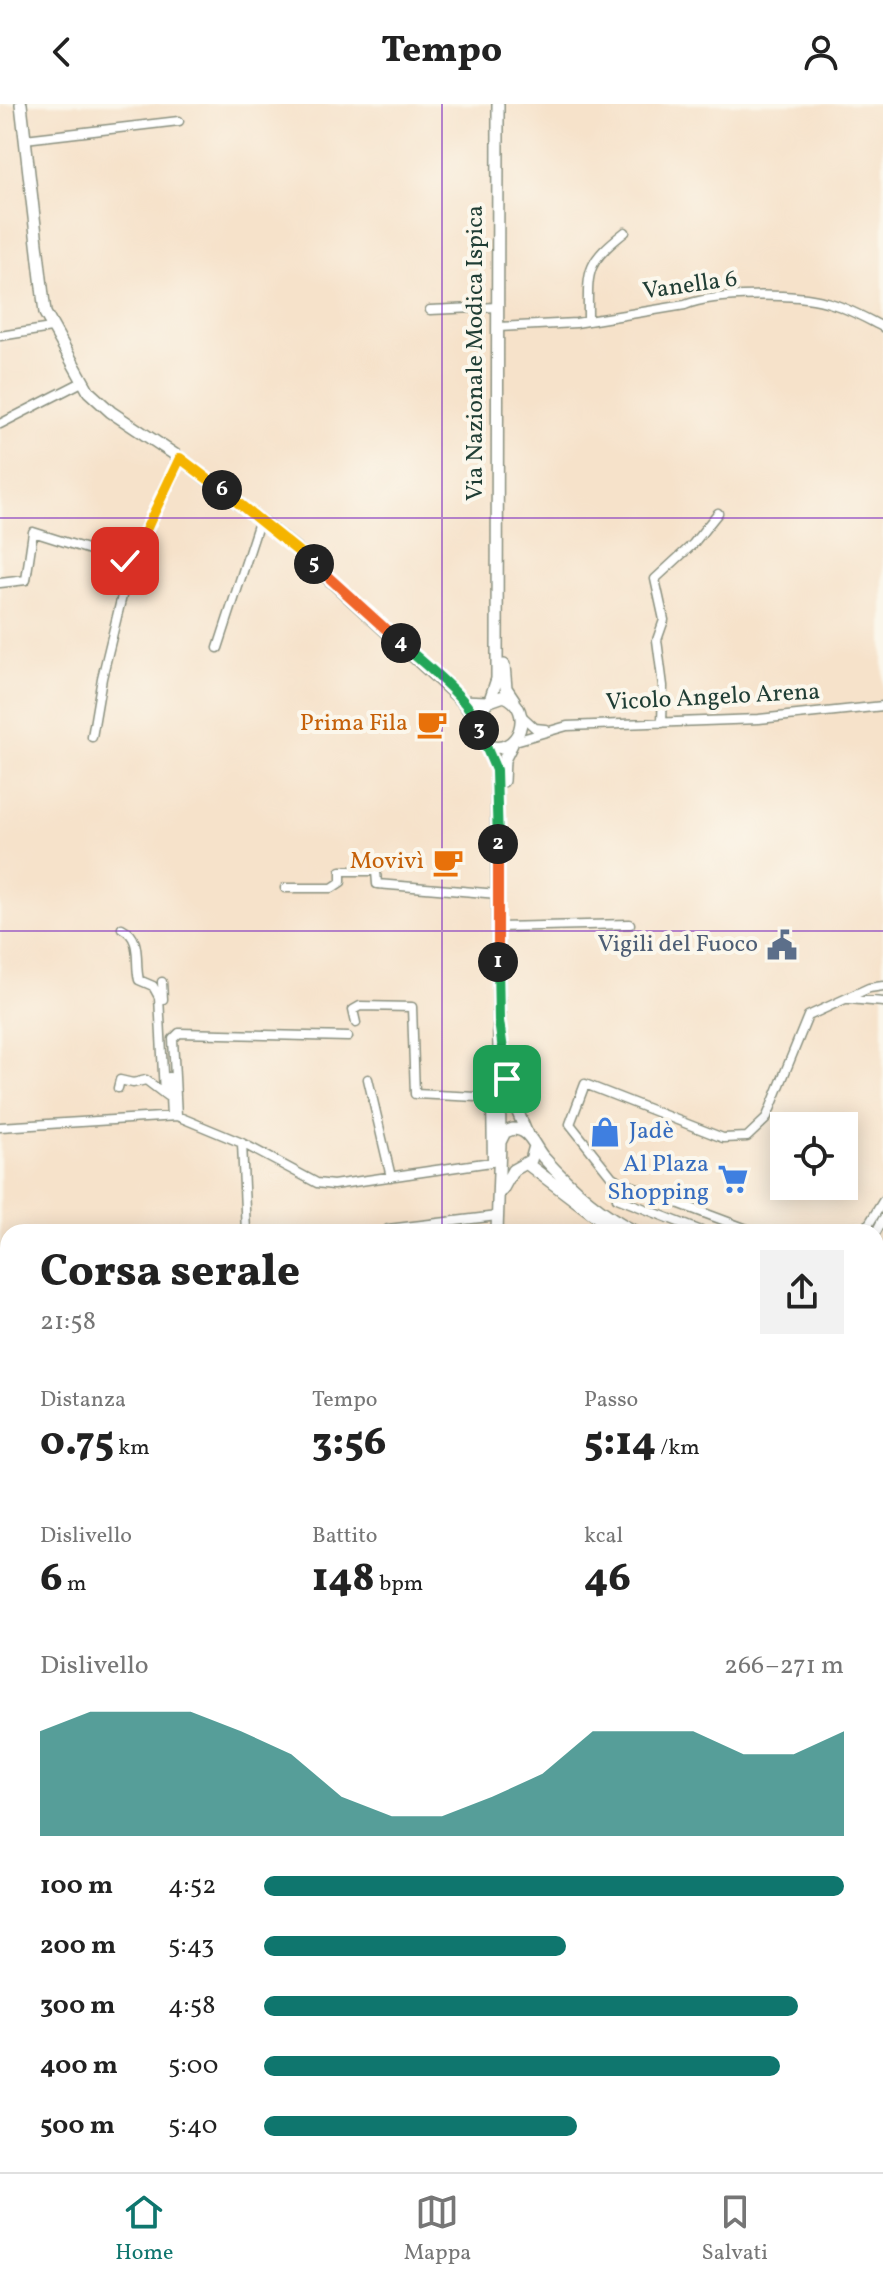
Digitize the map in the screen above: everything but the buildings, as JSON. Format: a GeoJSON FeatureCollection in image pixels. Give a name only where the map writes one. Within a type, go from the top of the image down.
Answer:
{"type":"FeatureCollection","features":[{"type":"Feature","properties":{"kind":"main road"},"geometry":{"type":"LineString","coordinates":[[21,104],[41,294],[51,328],[82,382],[111,412],[180,458],[260,519],[363,607],[462,701],[478,724],[496,770],[499,1021],[494,1098],[501,1145],[511,1161],[523,1164],[606,1224]]}},
{"type":"Feature","properties":{"kind":"main road","name":"Via Nazionale Modica Ispica"},"geometry":{"type":"LineString","coordinates":[[498,104],[498,601]]}},
{"type":"Feature","properties":{"kind":"main road"},"geometry":{"type":"LineString","coordinates":[[498,601],[504,680],[522,716],[520,731],[503,769],[498,845]]}},
{"type":"Feature","properties":{"kind":"main road"},"geometry":{"type":"LineString","coordinates":[[478,724],[497,679],[498,601]]}},
{"type":"Feature","properties":{"kind":"main road"},"geometry":{"type":"LineString","coordinates":[[462,701],[488,701],[504,696],[514,700]]}},
{"type":"Feature","properties":{"kind":"main road"},"geometry":{"type":"LineString","coordinates":[[486,745],[501,749],[513,742]]}},
{"type":"Feature","properties":{"kind":"main road"},"geometry":{"type":"LineString","coordinates":[[499,1021],[509,1089],[526,1133],[598,1210],[622,1224]]}},
{"type":"Feature","properties":{"kind":"main road"},"geometry":{"type":"LineString","coordinates":[[499,1202],[495,1162],[505,1132],[513,1129],[526,1133]]}},
{"type":"Feature","properties":{"kind":"main road"},"geometry":{"type":"LineString","coordinates":[[497,1224],[499,1202],[507,1177],[533,1156],[535,1146]]}},
{"type":"Feature","properties":{"kind":"street"},"geometry":{"type":"LineString","coordinates":[[25,139],[179,121]]}},
{"type":"Feature","properties":{"kind":"street"},"geometry":{"type":"LineString","coordinates":[[588,321],[588,284],[593,260],[625,232]]}},
{"type":"Feature","properties":{"kind":"street","name":"Vanella 6"},"geometry":{"type":"LineString","coordinates":[[498,327],[588,321],[685,305],[699,299],[782,297],[830,303],[883,327]]}},
{"type":"Feature","properties":{"kind":"street"},"geometry":{"type":"LineString","coordinates":[[430,310],[498,307]]}},
{"type":"Feature","properties":{"kind":"street"},"geometry":{"type":"LineString","coordinates":[[0,336],[51,328]]}},
{"type":"Feature","properties":{"kind":"street"},"geometry":{"type":"LineString","coordinates":[[0,424],[82,382]]}},
{"type":"Feature","properties":{"kind":"street"},"geometry":{"type":"LineString","coordinates":[[92,737],[102,678],[131,559],[180,458]]}},
{"type":"Feature","properties":{"kind":"street"},"geometry":{"type":"LineString","coordinates":[[662,723],[663,686],[657,640],[664,620],[655,579],[693,544],[718,513]]}},
{"type":"Feature","properties":{"kind":"street"},"geometry":{"type":"LineString","coordinates":[[218,648],[260,519]]}},
{"type":"Feature","properties":{"kind":"street"},"geometry":{"type":"LineString","coordinates":[[0,583],[26,580],[33,532],[125,561],[131,559]]}},
{"type":"Feature","properties":{"kind":"street","name":"Vicolo Angelo Arena"},"geometry":{"type":"LineString","coordinates":[[545,729],[759,719],[883,706]]}},
{"type":"Feature","properties":{"kind":"street"},"geometry":{"type":"LineString","coordinates":[[522,716],[535,728],[545,729]]}},
{"type":"Feature","properties":{"kind":"street"},"geometry":{"type":"LineString","coordinates":[[513,742],[545,729]]}},
{"type":"Feature","properties":{"kind":"street"},"geometry":{"type":"LineString","coordinates":[[285,888],[332,888],[341,882],[341,871],[376,871],[377,884],[498,894]]}},
{"type":"Feature","properties":{"kind":"street"},"geometry":{"type":"LineString","coordinates":[[498,927],[630,924]]}},
{"type":"Feature","properties":{"kind":"street"},"geometry":{"type":"LineString","coordinates":[[122,928],[131,933],[137,944],[139,980],[153,986],[159,997],[167,1096],[174,1116]]}},
{"type":"Feature","properties":{"kind":"street"},"geometry":{"type":"LineString","coordinates":[[162,982],[167,1096]]}},
{"type":"Feature","properties":{"kind":"street"},"geometry":{"type":"LineString","coordinates":[[734,1224],[621,1182],[570,1124],[585,1084],[723,1138],[747,1137],[766,1119],[804,1021],[817,1009],[869,988],[883,986]]}},
{"type":"Feature","properties":{"kind":"street"},"geometry":{"type":"LineString","coordinates":[[844,999],[883,1002]]}},
{"type":"Feature","properties":{"kind":"street"},"geometry":{"type":"LineString","coordinates":[[0,1127],[174,1116],[242,1143],[317,1183],[333,1185],[495,1162],[494,1098],[415,1094],[412,1007],[360,1006],[353,1010],[356,1023]]}},
{"type":"Feature","properties":{"kind":"street"},"geometry":{"type":"LineString","coordinates":[[174,1116],[173,1039],[179,1033],[348,1037]]}},
{"type":"Feature","properties":{"kind":"street"},"geometry":{"type":"LineString","coordinates":[[368,1079],[391,1177]]}},
{"type":"Feature","properties":{"kind":"street"},"geometry":{"type":"LineString","coordinates":[[118,1088],[120,1080],[133,1083],[146,1080],[167,1096]]}},
{"type":"Feature","properties":{"kind":"street"},"geometry":{"type":"LineString","coordinates":[[242,1143],[246,1224]]}},
{"type":"Feature","properties":{"kind":"street"},"geometry":{"type":"LineString","coordinates":[[621,1182],[617,1198],[683,1224]]}},
{"type":"Feature","properties":{"kind":"street"},"geometry":{"type":"LineString","coordinates":[[869,1224],[883,1201]]}},
{"type":"Feature","properties":{"kind":"street"},"geometry":{"type":"LineString","coordinates":[[675,1221],[681,1204]]}},
{"type":"Feature","properties":{"kind":"street"},"geometry":{"type":"LineString","coordinates":[[430,1224],[497,1216]]}},
{"type":"Feature","properties":{"kind":"place","name":"Prima Fila"},"geometry":{"type":"Point","coordinates":[432,724]}},
{"type":"Feature","properties":{"kind":"place","name":"Movivì"},"geometry":{"type":"Point","coordinates":[448,862]}},
{"type":"Feature","properties":{"kind":"place","name":"Vigili del Fuoco"},"geometry":{"type":"Point","coordinates":[782,945]}},
{"type":"Feature","properties":{"kind":"place","name":"Jadè"},"geometry":{"type":"Point","coordinates":[605,1132]}},
{"type":"Feature","properties":{"kind":"place","name":"Al Plaza Shopping"},"geometry":{"type":"Point","coordinates":[733,1179]}},
{"type":"Feature","properties":{"kind":"route"},"geometry":{"type":"LineString","coordinates":[[125,561],[134,556],[180,458],[260,519],[363,607],[474,715],[496,770],[499,1021],[507,1079]]}}]}
